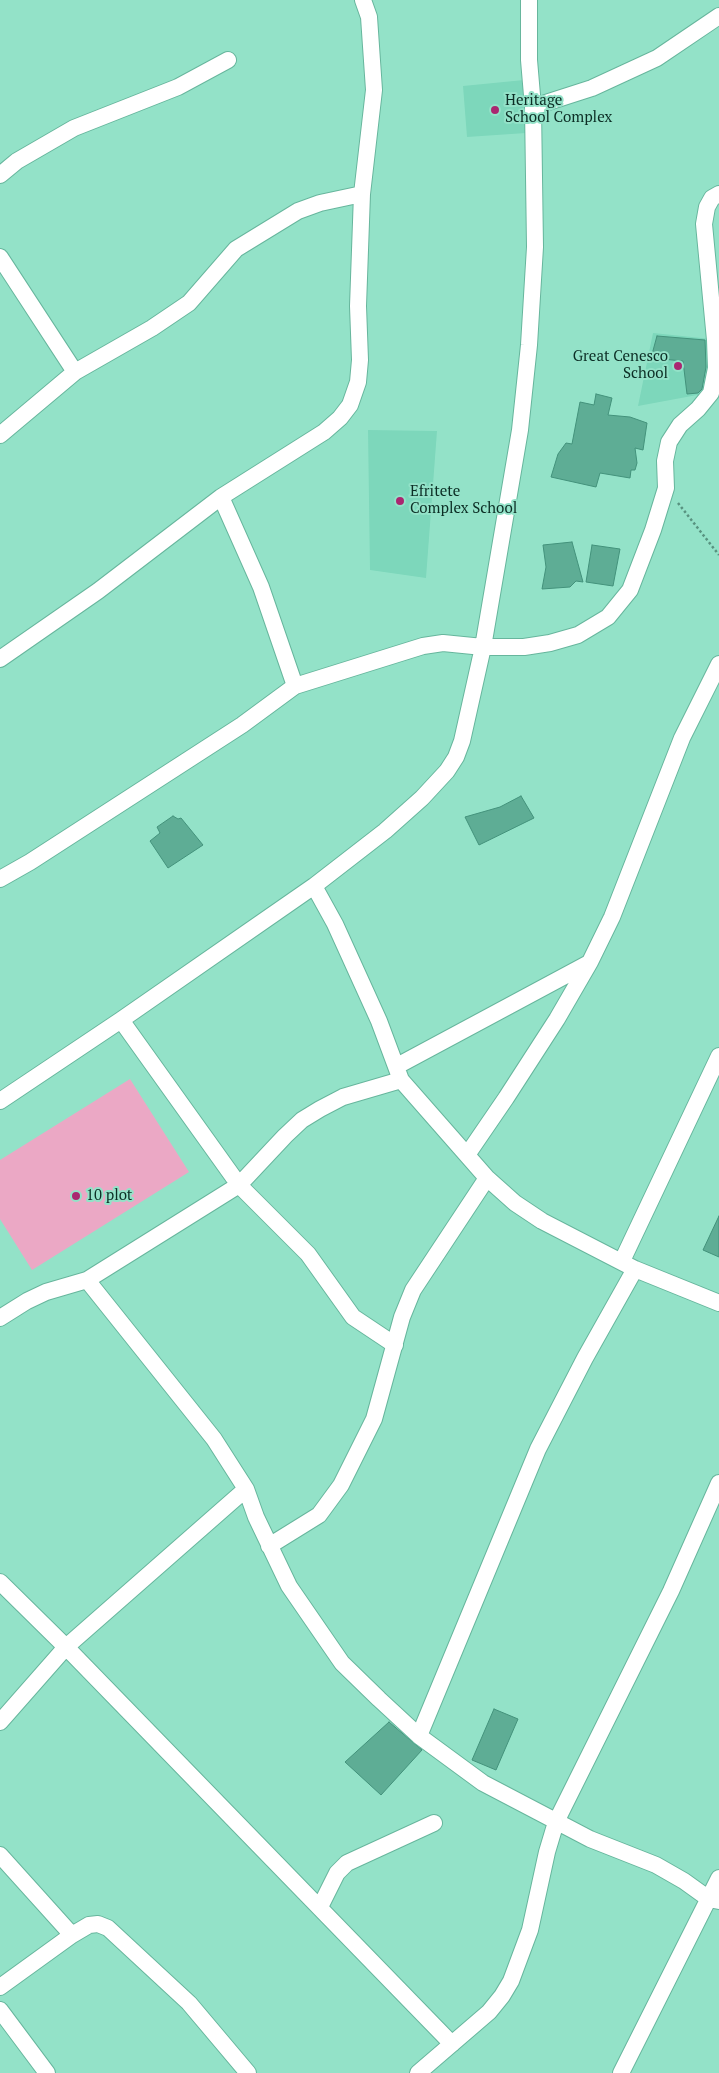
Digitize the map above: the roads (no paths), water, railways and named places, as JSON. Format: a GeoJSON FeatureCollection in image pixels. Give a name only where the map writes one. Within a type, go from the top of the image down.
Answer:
{"type":"FeatureCollection","features":[{"type":"Feature","properties":{"kind":"street"},"geometry":{"type":"LineString","coordinates":[[0,659],[98,590],[220,497],[324,432],[340,418],[350,405],[358,382],[360,360],[358,306],[362,194],[374,90],[370,17],[363,0]]}},
{"type":"Feature","properties":{"kind":"street"},"geometry":{"type":"LineString","coordinates":[[0,1101],[121,1020],[314,886],[422,798],[447,772],[456,757],[462,741],[483,647],[520,430],[529,345],[535,247],[529,0]]}},
{"type":"Feature","properties":{"kind":"street"},"geometry":{"type":"LineString","coordinates":[[533,107],[592,88],[657,58],[719,16]]}},
{"type":"Feature","properties":{"kind":"street"},"geometry":{"type":"LineString","coordinates":[[0,175],[17,162],[74,128],[178,87],[228,60]]}},
{"type":"Feature","properties":{"kind":"street"},"geometry":{"type":"LineString","coordinates":[[0,435],[75,372],[152,328],[189,303],[236,249],[281,220],[320,203],[362,194]]}},
{"type":"Feature","properties":{"kind":"street"},"geometry":{"type":"LineString","coordinates":[[0,879],[30,862],[242,725],[295,686],[423,646],[443,643],[483,647],[524,647],[550,643],[578,635],[608,616],[630,590],[653,530],[666,488],[665,461],[669,442],[680,425],[698,409],[711,392],[716,368],[704,224],[706,207],[712,198],[719,194]]}},
{"type":"Feature","properties":{"kind":"street"},"geometry":{"type":"LineString","coordinates":[[0,257],[75,372]]}},
{"type":"Feature","properties":{"kind":"street"},"geometry":{"type":"LineString","coordinates":[[220,497],[261,587],[295,686]]}},
{"type":"Feature","properties":{"kind":"street"},"geometry":{"type":"LineString","coordinates":[[467,1155],[536,1051],[590,962],[612,917],[682,738],[719,664]]}},
{"type":"Feature","properties":{"kind":"street"},"geometry":{"type":"LineString","coordinates":[[314,886],[351,959],[399,1073],[487,1178],[515,1203],[542,1221],[629,1265],[719,1303]]}},
{"type":"Feature","properties":{"kind":"street"},"geometry":{"type":"LineString","coordinates":[[0,1318],[27,1300],[46,1292],[87,1280],[239,1185],[302,1120],[342,1096],[399,1073],[590,962]]}},
{"type":"Feature","properties":{"kind":"street"},"geometry":{"type":"LineString","coordinates":[[121,1020],[239,1185],[308,1254],[353,1317],[395,1345]]}},
{"type":"Feature","properties":{"kind":"street"},"geometry":{"type":"LineString","coordinates":[[419,1736],[542,1442],[629,1265],[719,1056]]}},
{"type":"Feature","properties":{"kind":"street"},"geometry":{"type":"LineString","coordinates":[[269,1546],[319,1515],[341,1485],[374,1419],[413,1290],[487,1178]]}},
{"type":"Feature","properties":{"kind":"street"},"geometry":{"type":"LineString","coordinates":[[87,1280],[214,1439],[246,1488],[269,1546],[289,1586],[342,1663],[419,1736],[483,1783],[590,1839],[656,1865],[684,1880],[714,1900]]}},
{"type":"Feature","properties":{"kind":"street"},"geometry":{"type":"LineString","coordinates":[[418,2073],[489,2012],[511,1981],[530,1930],[547,1852],[556,1822],[663,1607],[719,1483]]}},
{"type":"Feature","properties":{"kind":"street"},"geometry":{"type":"LineString","coordinates":[[0,1722],[66,1647],[246,1488]]}},
{"type":"Feature","properties":{"kind":"street"},"geometry":{"type":"LineString","coordinates":[[0,1582],[66,1647],[452,2044]]}},
{"type":"Feature","properties":{"kind":"street"},"geometry":{"type":"LineString","coordinates":[[320,1907],[337,1873],[347,1863],[434,1823]]}},
{"type":"Feature","properties":{"kind":"street"},"geometry":{"type":"LineString","coordinates":[[0,1855],[72,1935]]}},
{"type":"Feature","properties":{"kind":"street"},"geometry":{"type":"LineString","coordinates":[[621,2073],[714,1900],[719,1878]]}},
{"type":"Feature","properties":{"kind":"street"},"geometry":{"type":"LineString","coordinates":[[0,1987],[72,1935],[89,1925],[98,1924],[108,1928],[189,2003],[248,2073]]}},
{"type":"Feature","properties":{"kind":"street"},"geometry":{"type":"LineString","coordinates":[[0,2010],[47,2073]]}},
{"type":"Feature","properties":{"kind":"place","name":"Heritage School Complex"},"geometry":{"type":"Point","coordinates":[495,110]}},
{"type":"Feature","properties":{"kind":"place","name":"Great Cenesco School"},"geometry":{"type":"Point","coordinates":[678,366]}},
{"type":"Feature","properties":{"kind":"place","name":"Efritete Complex School"},"geometry":{"type":"Point","coordinates":[400,501]}},
{"type":"Feature","properties":{"kind":"place","name":"10 plot"},"geometry":{"type":"Point","coordinates":[76,1196]}}]}
